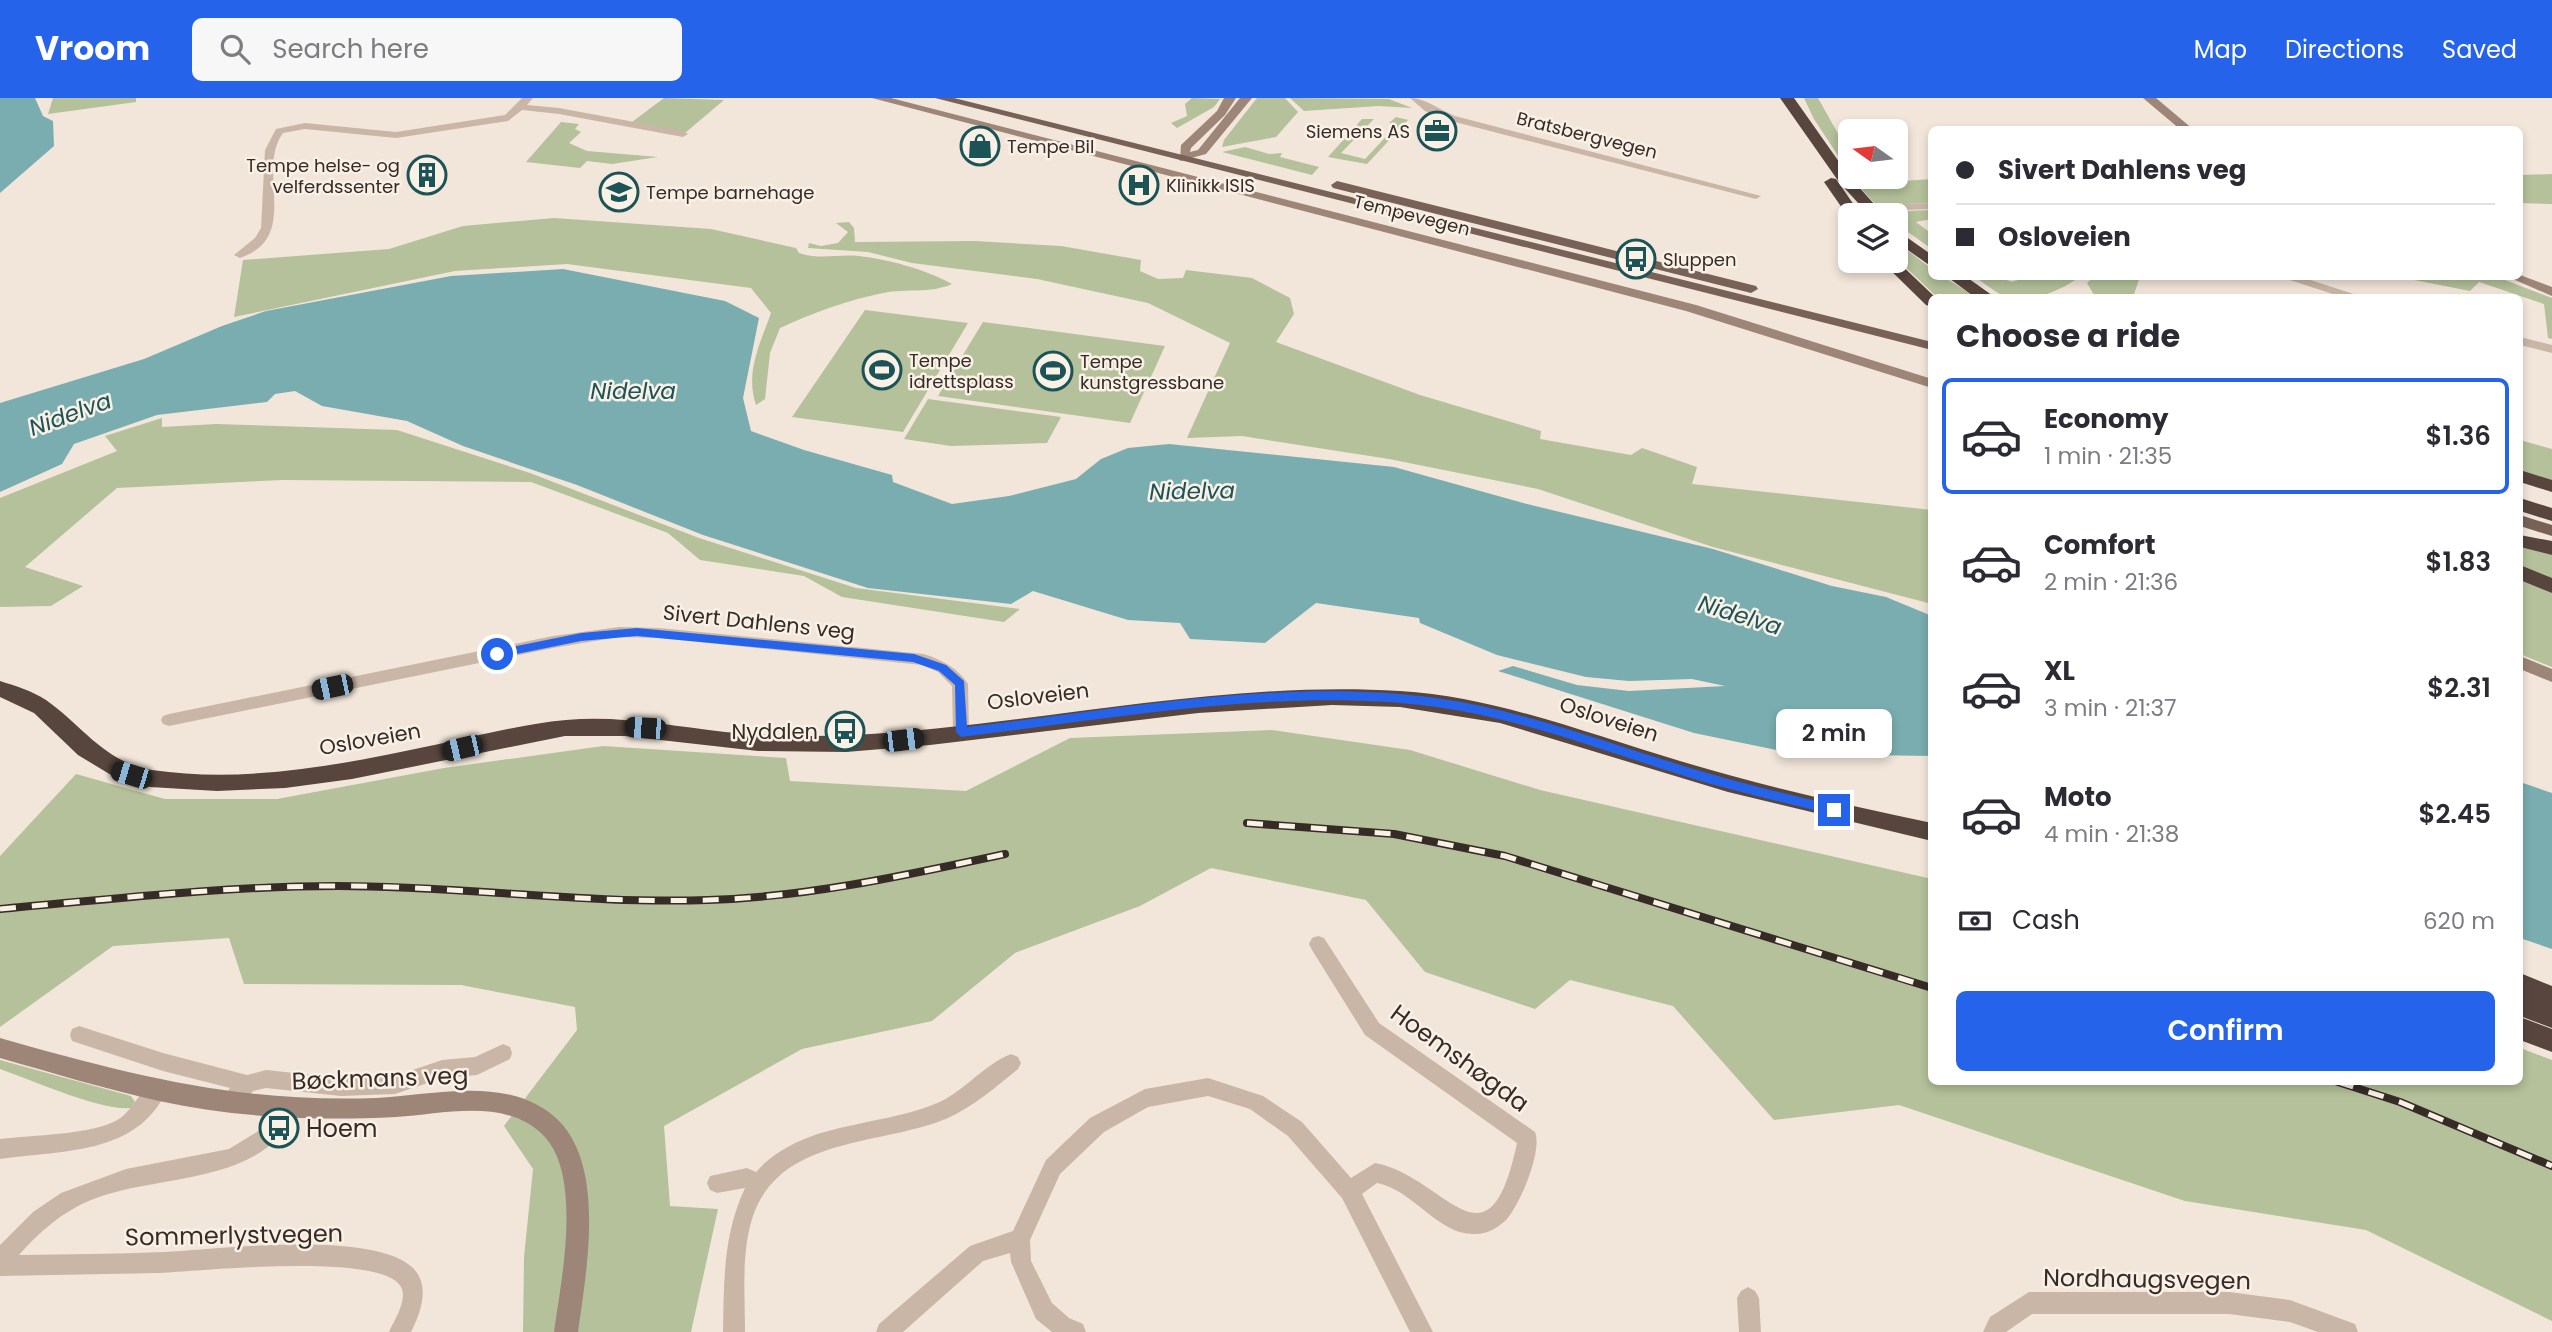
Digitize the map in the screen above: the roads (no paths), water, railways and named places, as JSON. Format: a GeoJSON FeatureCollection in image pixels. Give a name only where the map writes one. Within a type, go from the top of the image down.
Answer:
{"type":"FeatureCollection","features":[{"type":"Feature","properties":{"kind":"highway"},"geometry":{"type":"LineString","coordinates":[[1800,98],[1807,127]]}},
{"type":"Feature","properties":{"kind":"highway"},"geometry":{"type":"LineString","coordinates":[[1777,100],[1807,127],[1850,186],[1868,203]]}},
{"type":"Feature","properties":{"kind":"highway"},"geometry":{"type":"LineString","coordinates":[[1777,100],[1846,203]]}},
{"type":"Feature","properties":{"kind":"highway"},"geometry":{"type":"LineString","coordinates":[[1908,243],[1928,259]]}},
{"type":"Feature","properties":{"kind":"highway"},"geometry":{"type":"LineString","coordinates":[[1900,273],[1928,299]]}},
{"type":"Feature","properties":{"kind":"highway"},"geometry":{"type":"LineString","coordinates":[[1959,280],[1982,294]]}},
{"type":"Feature","properties":{"kind":"highway"},"geometry":{"type":"LineString","coordinates":[[2523,477],[2552,486]]}},
{"type":"Feature","properties":{"kind":"highway"},"geometry":{"type":"LineString","coordinates":[[2523,505],[2552,515]]}},
{"type":"Feature","properties":{"kind":"highway"},"geometry":{"type":"LineString","coordinates":[[2523,542],[2552,548]]}},
{"type":"Feature","properties":{"kind":"highway"},"geometry":{"type":"LineString","coordinates":[[2523,573],[2552,586]]}},
{"type":"Feature","properties":{"kind":"highway","name":"Osloveien"},"geometry":{"type":"LineString","coordinates":[[0,689],[31,699],[47,710],[79,747],[105,765],[131,775],[176,781],[229,781],[322,775],[517,736],[586,727],[645,728],[759,742],[828,744],[961,732],[1211,702],[1329,696],[1405,699],[1456,705],[1515,717],[1736,786],[1928,831]]}},
{"type":"Feature","properties":{"kind":"highway"},"geometry":{"type":"LineString","coordinates":[[2523,985],[2552,997]]}},
{"type":"Feature","properties":{"kind":"highway"},"geometry":{"type":"LineString","coordinates":[[2523,1005],[2552,1017]]}},
{"type":"Feature","properties":{"kind":"highway"},"geometry":{"type":"LineString","coordinates":[[2523,1029],[2552,1041]]}},
{"type":"Feature","properties":{"kind":"main road"},"geometry":{"type":"LineString","coordinates":[[941,98],[1184,153]]}},
{"type":"Feature","properties":{"kind":"main road"},"geometry":{"type":"LineString","coordinates":[[984,98],[1184,153],[1928,345]]}},
{"type":"Feature","properties":{"kind":"main road"},"geometry":{"type":"LineString","coordinates":[[1202,152],[1928,334]]}},
{"type":"Feature","properties":{"kind":"main road"},"geometry":{"type":"LineString","coordinates":[[2523,521],[2552,531]]}},
{"type":"Feature","properties":{"kind":"street"},"geometry":{"type":"LineString","coordinates":[[508,98],[559,111],[683,134]]}},
{"type":"Feature","properties":{"kind":"street","name":"Tempevegen"},"geometry":{"type":"LineString","coordinates":[[878,98],[1691,308],[1928,383]]}},
{"type":"Feature","properties":{"kind":"street"},"geometry":{"type":"LineString","coordinates":[[1184,153],[1221,113],[1230,98]]}},
{"type":"Feature","properties":{"kind":"street"},"geometry":{"type":"LineString","coordinates":[[1184,153],[1202,152],[1246,98]]}},
{"type":"Feature","properties":{"kind":"street","name":"Bratsbergvegen"},"geometry":{"type":"LineString","coordinates":[[1415,98],[1425,107],[1451,117],[1756,196]]}},
{"type":"Feature","properties":{"kind":"street"},"geometry":{"type":"LineString","coordinates":[[2149,98],[2184,126]]}},
{"type":"Feature","properties":{"kind":"street"},"geometry":{"type":"LineString","coordinates":[[240,255],[258,241],[267,228],[271,144],[280,131],[305,126],[396,135],[497,121],[514,115],[525,102]]}},
{"type":"Feature","properties":{"kind":"street"},"geometry":{"type":"LineString","coordinates":[[1908,209],[1928,206]]}},
{"type":"Feature","properties":{"kind":"street"},"geometry":{"type":"LineString","coordinates":[[2297,280],[2346,294]]}},
{"type":"Feature","properties":{"kind":"street"},"geometry":{"type":"LineString","coordinates":[[2522,280],[2552,292]]}},
{"type":"Feature","properties":{"kind":"street"},"geometry":{"type":"LineString","coordinates":[[2523,342],[2552,349]]}},
{"type":"Feature","properties":{"kind":"street","name":"Sivert Dahlens veg"},"geometry":{"type":"LineString","coordinates":[[169,720],[553,642],[637,632],[924,660],[943,668],[960,684],[961,732]]}},
{"type":"Feature","properties":{"kind":"street"},"geometry":{"type":"LineString","coordinates":[[2523,663],[2552,676]]}},
{"type":"Feature","properties":{"kind":"street","name":"Hoemshøgda"},"geometry":{"type":"LineString","coordinates":[[1318,944],[1372,1029],[1528,1139],[1520,1176],[1502,1212],[1481,1224],[1460,1221],[1395,1175],[1375,1173],[1349,1191]]}},
{"type":"Feature","properties":{"kind":"street"},"geometry":{"type":"LineString","coordinates":[[79,1035],[163,1062],[247,1084],[266,1079],[341,1087],[395,1085],[442,1069],[477,1066],[503,1053]]}},
{"type":"Feature","properties":{"kind":"street","name":"Bøckmans veg"},"geometry":{"type":"LineString","coordinates":[[0,1048],[158,1090],[230,1102],[347,1110],[489,1102],[516,1107],[542,1119],[564,1145],[575,1193],[576,1220],[566,1332]]}},
{"type":"Feature","properties":{"kind":"street"},"geometry":{"type":"LineString","coordinates":[[734,1332],[736,1251],[743,1213],[757,1185],[780,1163],[807,1145],[930,1115],[958,1103],[1011,1063]]}},
{"type":"Feature","properties":{"kind":"street"},"geometry":{"type":"LineString","coordinates":[[230,1102],[247,1084]]}},
{"type":"Feature","properties":{"kind":"street"},"geometry":{"type":"LineString","coordinates":[[1074,1332],[1061,1326],[1044,1311],[1021,1262],[1020,1239],[1054,1167],[1097,1125],[1145,1098],[1208,1087],[1256,1102],[1295,1129],[1349,1191],[1422,1332]]}},
{"type":"Feature","properties":{"kind":"street"},"geometry":{"type":"LineString","coordinates":[[0,1149],[102,1135],[120,1129],[135,1118],[158,1090]]}},
{"type":"Feature","properties":{"kind":"street"},"geometry":{"type":"LineString","coordinates":[[0,1261],[26,1232],[69,1200],[96,1188],[230,1158],[250,1150],[271,1134],[288,1108]]}},
{"type":"Feature","properties":{"kind":"street"},"geometry":{"type":"LineString","coordinates":[[717,1183],[747,1178],[757,1185]]}},
{"type":"Feature","properties":{"kind":"street"},"geometry":{"type":"LineString","coordinates":[[887,1332],[977,1254],[1020,1239]]}},
{"type":"Feature","properties":{"kind":"street","name":"Sommerlystvegen"},"geometry":{"type":"LineString","coordinates":[[0,1266],[300,1255],[367,1260],[402,1273],[413,1290],[413,1301],[400,1332]]}},
{"type":"Feature","properties":{"kind":"street"},"geometry":{"type":"LineString","coordinates":[[1748,1298],[1750,1332]]}},
{"type":"Feature","properties":{"kind":"street","name":"Nordhaugsvegen"},"geometry":{"type":"LineString","coordinates":[[1994,1332],[1998,1325],[2029,1303],[2229,1303],[2290,1311],[2347,1332]]}},
{"type":"Feature","properties":{"kind":"water"},"geometry":{"type":"Polygon","coordinates":[[[0,98],[35,98],[43,116],[53,121],[54,146],[0,193],[0,98]]]}},
{"type":"Feature","properties":{"kind":"water","name":"Nidelva"},"geometry":{"type":"Polygon","coordinates":[[[563,269],[725,301],[759,318],[743,398],[751,431],[804,450],[892,475],[893,482],[952,504],[1009,496],[1076,479],[1101,459],[1128,448],[1169,444],[1394,467],[1527,504],[1713,549],[1832,586],[1886,597],[1928,614],[1928,756],[1796,754],[1694,733],[1498,671],[1513,666],[1577,685],[1629,691],[1725,686],[1692,679],[1629,681],[1586,677],[1497,655],[1420,623],[1419,618],[1316,603],[1265,643],[1190,639],[1180,623],[1128,620],[1033,591],[1011,604],[868,588],[703,535],[577,485],[463,446],[407,421],[322,406],[295,391],[275,394],[267,402],[157,415],[74,444],[62,464],[0,492],[0,403],[144,359],[222,326],[266,311],[451,276],[563,269]]]}},
{"type":"Feature","properties":{"kind":"water"},"geometry":{"type":"Polygon","coordinates":[[[2523,783],[2552,793],[2552,949],[2523,939],[2523,783]]]}},
{"type":"Feature","properties":{"kind":"railway"},"geometry":{"type":"LineString","coordinates":[[1247,823],[1394,834],[1505,856],[1928,987]]}},
{"type":"Feature","properties":{"kind":"railway"},"geometry":{"type":"LineString","coordinates":[[0,909],[253,888],[338,886],[615,900],[745,898],[857,884],[1005,854]]}},
{"type":"Feature","properties":{"kind":"railway"},"geometry":{"type":"LineString","coordinates":[[2347,1085],[2400,1102],[2552,1166]]}},
{"type":"Feature","properties":{"kind":"place","name":"Siemens AS"},"geometry":{"type":"Point","coordinates":[1437,131]}},
{"type":"Feature","properties":{"kind":"place","name":"Tempe Bil"},"geometry":{"type":"Point","coordinates":[980,146]}},
{"type":"Feature","properties":{"kind":"place","name":"Tempe helse- og velferdssenter"},"geometry":{"type":"Point","coordinates":[427,175]}},
{"type":"Feature","properties":{"kind":"place","name":"Klinikk ISIS"},"geometry":{"type":"Point","coordinates":[1139,185]}},
{"type":"Feature","properties":{"kind":"place","name":"Tempe barnehage"},"geometry":{"type":"Point","coordinates":[619,192]}},
{"type":"Feature","properties":{"kind":"place","name":"Sluppen"},"geometry":{"type":"Point","coordinates":[1636,259]}},
{"type":"Feature","properties":{"kind":"place","name":"Tempe idrettsplass"},"geometry":{"type":"Point","coordinates":[882,370]}},
{"type":"Feature","properties":{"kind":"place","name":"Tempe kunstgressbane"},"geometry":{"type":"Point","coordinates":[1053,371]}},
{"type":"Feature","properties":{"kind":"place","name":"Nydalen"},"geometry":{"type":"Point","coordinates":[845,731]}},
{"type":"Feature","properties":{"kind":"place","name":"Hoem"},"geometry":{"type":"Point","coordinates":[279,1128]}}]}
